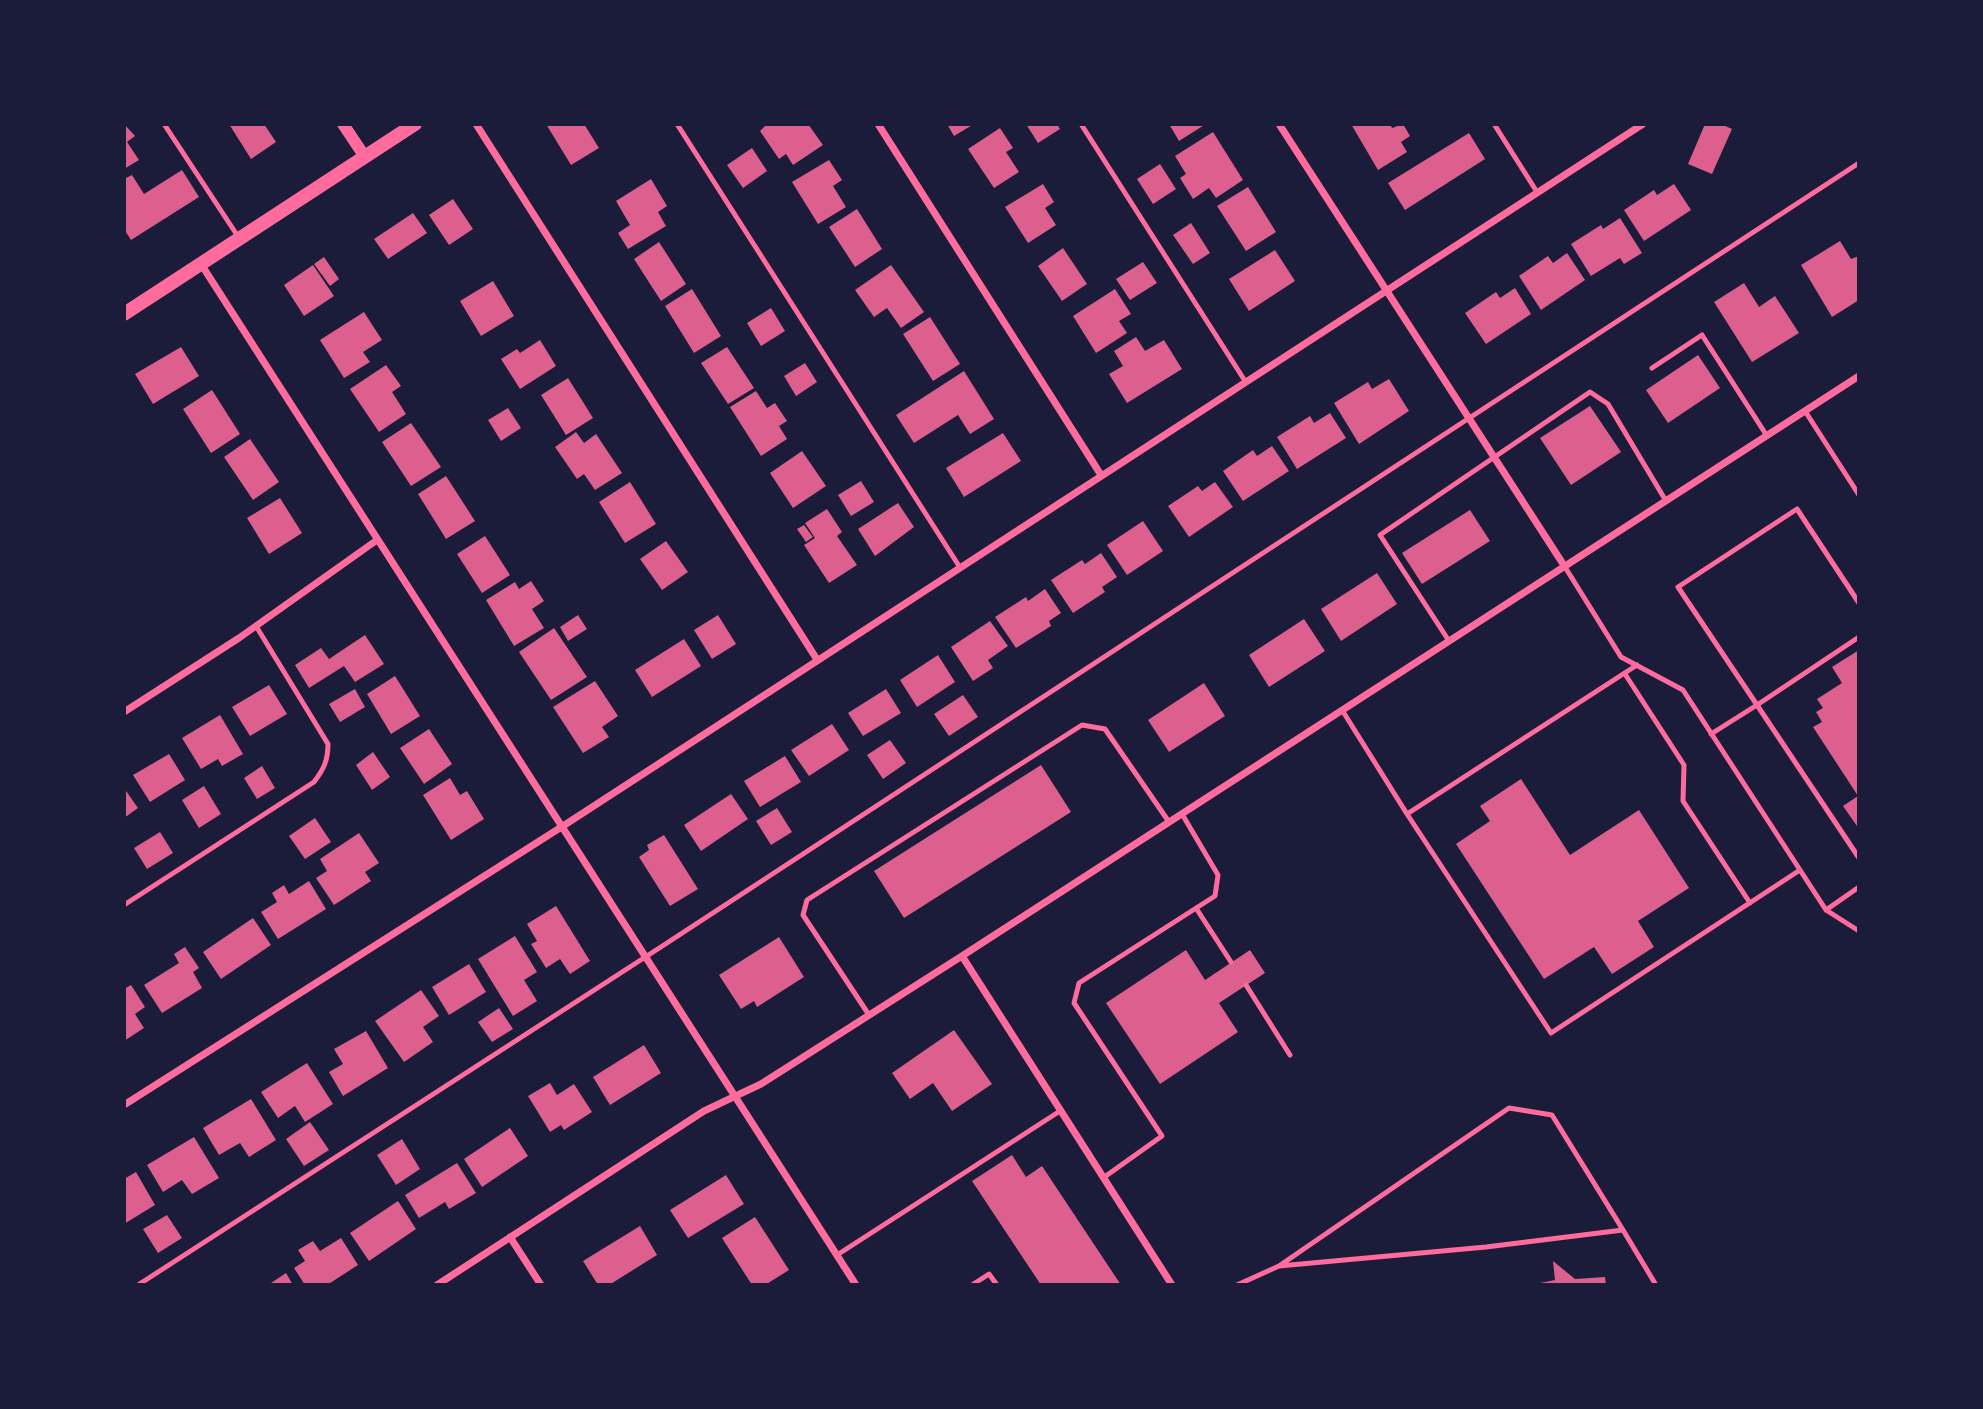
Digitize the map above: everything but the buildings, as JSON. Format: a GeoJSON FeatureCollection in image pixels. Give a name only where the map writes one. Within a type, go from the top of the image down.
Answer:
{"type":"FeatureCollection","features":[{"type":"Feature","properties":{"kind":"main road"},"geometry":{"type":"LineString","coordinates":[[124,314],[415,124]]}},
{"type":"Feature","properties":{"kind":"street"},"geometry":{"type":"LineString","coordinates":[[343,124],[365,158]]}},
{"type":"Feature","properties":{"kind":"street"},"geometry":{"type":"LineString","coordinates":[[476,124],[817,658]]}},
{"type":"Feature","properties":{"kind":"street"},"geometry":{"type":"LineString","coordinates":[[878,124],[1101,475]]}},
{"type":"Feature","properties":{"kind":"street"},"geometry":{"type":"LineString","coordinates":[[1279,124],[1565,567]]}},
{"type":"Feature","properties":{"kind":"street"},"geometry":{"type":"LineString","coordinates":[[124,1105],[563,826],[817,658],[1643,124]]}},
{"type":"Feature","properties":{"kind":"street"},"geometry":{"type":"LineString","coordinates":[[201,263],[856,1285]]}},
{"type":"Feature","properties":{"kind":"street"},"geometry":{"type":"LineString","coordinates":[[437,1285],[704,1111],[761,1084],[962,956],[1859,376]]}},
{"type":"Feature","properties":{"kind":"street"},"geometry":{"type":"LineString","coordinates":[[124,712],[256,626],[377,540]]}},
{"type":"Feature","properties":{"kind":"street"},"geometry":{"type":"LineString","coordinates":[[962,956],[1172,1285]]}},
{"type":"Feature","properties":{"kind":"street"},"geometry":{"type":"LineString","coordinates":[[510,1237],[541,1285]]}},
{"type":"Feature","properties":{"kind":"lane"},"geometry":{"type":"LineString","coordinates":[[164,124],[239,239]]}},
{"type":"Feature","properties":{"kind":"lane"},"geometry":{"type":"LineString","coordinates":[[677,124],[959,566]]}},
{"type":"Feature","properties":{"kind":"lane"},"geometry":{"type":"LineString","coordinates":[[1081,124],[1245,381]]}},
{"type":"Feature","properties":{"kind":"lane"},"geometry":{"type":"LineString","coordinates":[[1493,124],[1537,192]]}},
{"type":"Feature","properties":{"kind":"lane"},"geometry":{"type":"LineString","coordinates":[[138,1285],[646,957],[1859,163]]}},
{"type":"Feature","properties":{"kind":"lane"},"geometry":{"type":"LineString","coordinates":[[1651,368],[1702,335],[1767,436]]}},
{"type":"Feature","properties":{"kind":"lane"},"geometry":{"type":"LineString","coordinates":[[1449,641],[1380,535],[1590,392],[1608,404],[1666,501]]}},
{"type":"Feature","properties":{"kind":"lane"},"geometry":{"type":"LineString","coordinates":[[1805,411],[1859,495]]}},
{"type":"Feature","properties":{"kind":"lane"},"geometry":{"type":"LineString","coordinates":[[1859,603],[1797,509],[1678,587],[1859,858]]}},
{"type":"Feature","properties":{"kind":"lane"},"geometry":{"type":"LineString","coordinates":[[1565,567],[1621,657],[1683,690],[1826,910],[1859,932]]}},
{"type":"Feature","properties":{"kind":"lane"},"geometry":{"type":"LineString","coordinates":[[124,905],[314,782],[323,771],[328,759],[328,744],[256,626]]}},
{"type":"Feature","properties":{"kind":"lane"},"geometry":{"type":"LineString","coordinates":[[1711,734],[1859,637]]}},
{"type":"Feature","properties":{"kind":"lane"},"geometry":{"type":"LineString","coordinates":[[1407,814],[1637,665]]}},
{"type":"Feature","properties":{"kind":"lane"},"geometry":{"type":"LineString","coordinates":[[1625,674],[1684,765],[1683,801],[1750,903]]}},
{"type":"Feature","properties":{"kind":"lane"},"geometry":{"type":"LineString","coordinates":[[1342,710],[1551,1033],[1800,870]]}},
{"type":"Feature","properties":{"kind":"lane"},"geometry":{"type":"LineString","coordinates":[[869,1015],[803,915],[807,901],[1082,725],[1105,729],[1169,822]]}},
{"type":"Feature","properties":{"kind":"lane"},"geometry":{"type":"LineString","coordinates":[[1103,1178],[1162,1136],[1074,1003],[1079,982],[1215,896],[1218,875],[1182,814]]}},
{"type":"Feature","properties":{"kind":"lane"},"geometry":{"type":"LineString","coordinates":[[1826,910],[1859,887]]}},
{"type":"Feature","properties":{"kind":"lane"},"geometry":{"type":"LineString","coordinates":[[1196,908],[1231,962]]}},
{"type":"Feature","properties":{"kind":"lane"},"geometry":{"type":"LineString","coordinates":[[1246,985],[1290,1055]]}},
{"type":"Feature","properties":{"kind":"lane"},"geometry":{"type":"LineString","coordinates":[[1237,1285],[1250,1282],[1279,1266],[1509,1108],[1552,1115],[1656,1285]]}},
{"type":"Feature","properties":{"kind":"lane"},"geometry":{"type":"LineString","coordinates":[[837,1255],[1060,1111]]}},
{"type":"Feature","properties":{"kind":"lane"},"geometry":{"type":"LineString","coordinates":[[1279,1266],[1486,1247],[1623,1230]]}},
{"type":"Feature","properties":{"kind":"lane"},"geometry":{"type":"LineString","coordinates":[[972,1285],[989,1273],[997,1285]]}}]}
